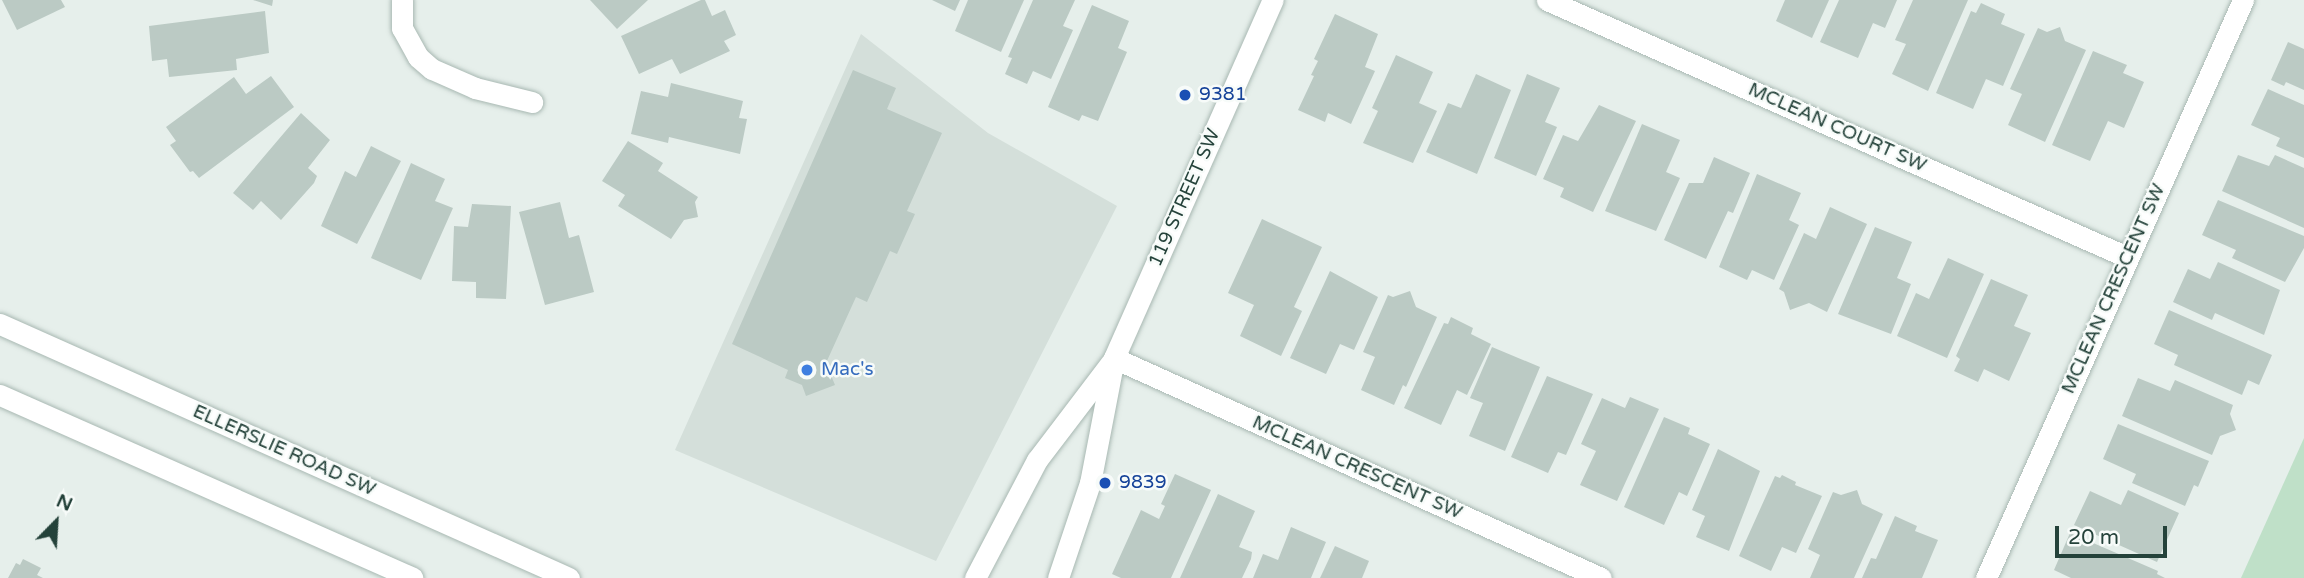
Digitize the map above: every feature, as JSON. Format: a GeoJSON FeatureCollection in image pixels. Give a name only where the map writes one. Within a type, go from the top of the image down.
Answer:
{"type":"FeatureCollection","features":[{"type":"Feature","properties":{"kind":"street"},"geometry":{"type":"LineString","coordinates":[[402,0],[402,28],[418,57],[432,69],[475,88],[532,102]]}},
{"type":"Feature","properties":{"kind":"street","name":"MCLEAN COURT SW"},"geometry":{"type":"LineString","coordinates":[[1548,0],[2127,257]]}},
{"type":"Feature","properties":{"kind":"street","name":"MCLEAN CRESCENT SW"},"geometry":{"type":"LineString","coordinates":[[1986,578],[2243,0]]}},
{"type":"Feature","properties":{"kind":"street","name":"119 STREET SW"},"geometry":{"type":"LineString","coordinates":[[1058,578],[1090,483],[1114,358],[1267,2]]}},
{"type":"Feature","properties":{"kind":"street","name":"ELLERSLIE ROAD SW"},"geometry":{"type":"LineString","coordinates":[[0,324],[569,578]]}},
{"type":"Feature","properties":{"kind":"street","name":"MCLEAN CRESCENT SW"},"geometry":{"type":"LineString","coordinates":[[1114,358],[1601,578]]}},
{"type":"Feature","properties":{"kind":"street","name":"119 STREET SW"},"geometry":{"type":"LineString","coordinates":[[975,578],[1037,460],[1114,358]]}},
{"type":"Feature","properties":{"kind":"street"},"geometry":{"type":"LineString","coordinates":[[0,395],[412,578]]}},
{"type":"Feature","properties":{"kind":"shaded area"},"geometry":{"type":"Polygon","coordinates":[[[861,34],[988,133],[1117,206],[936,561],[675,450],[861,34]]]}},
{"type":"Feature","properties":{"kind":"green space"},"geometry":{"type":"Polygon","coordinates":[[[2304,438],[2304,578],[2241,578],[2304,438]]]}},
{"type":"Feature","properties":{"kind":"building"},"geometry":{"type":"Polygon","coordinates":[[[2,0],[61,0],[65,7],[17,30],[2,0]]]}},
{"type":"Feature","properties":{"kind":"building"},"geometry":{"type":"Polygon","coordinates":[[[253,0],[273,0],[272,6],[253,0]]]}},
{"type":"Feature","properties":{"kind":"building"},"geometry":{"type":"Polygon","coordinates":[[[590,0],[648,0],[617,29],[590,0]]]}},
{"type":"Feature","properties":{"kind":"building"},"geometry":{"type":"Polygon","coordinates":[[[705,0],[712,16],[725,10],[736,35],[724,41],[730,51],[680,74],[672,59],[639,74],[621,36],[705,0]]]}},
{"type":"Feature","properties":{"kind":"building"},"geometry":{"type":"Polygon","coordinates":[[[932,0],[960,0],[955,11],[932,0]]]}},
{"type":"Feature","properties":{"kind":"building"},"geometry":{"type":"Polygon","coordinates":[[[968,0],[1024,0],[1001,52],[955,31],[968,0]]]}},
{"type":"Feature","properties":{"kind":"building"},"geometry":{"type":"Polygon","coordinates":[[[1033,0],[1075,0],[1063,26],[1073,30],[1051,79],[1033,71],[1027,84],[1005,74],[1012,58],[1008,57],[1033,0]]]}},
{"type":"Feature","properties":{"kind":"building"},"geometry":{"type":"Polygon","coordinates":[[[1785,0],[1829,0],[1812,38],[1776,21],[1785,0]]]}},
{"type":"Feature","properties":{"kind":"building"},"geometry":{"type":"Polygon","coordinates":[[[1839,0],[1897,0],[1885,28],[1873,23],[1858,58],[1820,42],[1839,0]]]}},
{"type":"Feature","properties":{"kind":"building"},"geometry":{"type":"Polygon","coordinates":[[[1913,0],[1968,0],[1928,91],[1892,74],[1906,44],[1895,40],[1913,0]]]}},
{"type":"Feature","properties":{"kind":"building"},"geometry":{"type":"Polygon","coordinates":[[[1981,3],[2005,14],[2001,24],[2025,34],[2003,86],[1986,79],[1973,109],[1936,93],[1971,11],[1976,13],[1981,3]]]}},
{"type":"Feature","properties":{"kind":"building"},"geometry":{"type":"Polygon","coordinates":[[[1092,5],[1129,21],[1118,48],[1127,52],[1098,121],[1082,115],[1079,121],[1048,107],[1092,5]]]}},
{"type":"Feature","properties":{"kind":"building"},"geometry":{"type":"Polygon","coordinates":[[[265,11],[269,53],[236,59],[237,70],[169,77],[167,59],[152,61],[149,26],[265,11]]]}},
{"type":"Feature","properties":{"kind":"building"},"geometry":{"type":"Polygon","coordinates":[[[1335,14],[1378,34],[1365,67],[1375,71],[1351,124],[1328,113],[1325,122],[1298,110],[1314,76],[1311,75],[1318,61],[1314,59],[1335,14]]]}},
{"type":"Feature","properties":{"kind":"building"},"geometry":{"type":"Polygon","coordinates":[[[2060,27],[2065,41],[2086,50],[2045,142],[2008,125],[2022,94],[2010,89],[2038,28],[2047,32],[2060,27]]]}},
{"type":"Feature","properties":{"kind":"building"},"geometry":{"type":"Polygon","coordinates":[[[2288,42],[2304,49],[2304,90],[2286,82],[2284,86],[2271,80],[2288,42]]]}},
{"type":"Feature","properties":{"kind":"building"},"geometry":{"type":"Polygon","coordinates":[[[2093,51],[2127,65],[2123,73],[2144,82],[2124,128],[2108,121],[2090,161],[2052,145],[2093,51]]]}},
{"type":"Feature","properties":{"kind":"building"},"geometry":{"type":"Polygon","coordinates":[[[1396,55],[1433,72],[1419,103],[1437,111],[1413,163],[1363,143],[1378,111],[1372,108],[1396,55]]]}},
{"type":"Feature","properties":{"kind":"building"},"geometry":{"type":"Polygon","coordinates":[[[853,70],[896,88],[887,109],[942,133],[907,211],[915,214],[897,254],[890,251],[867,302],[856,297],[826,363],[835,385],[806,396],[802,385],[785,378],[788,370],[732,344],[853,70]]]}},
{"type":"Feature","properties":{"kind":"building"},"geometry":{"type":"Polygon","coordinates":[[[1476,74],[1511,90],[1477,174],[1426,152],[1448,103],[1461,108],[1476,74]]]}},
{"type":"Feature","properties":{"kind":"building"},"geometry":{"type":"Polygon","coordinates":[[[1527,74],[1560,88],[1545,122],[1557,127],[1536,176],[1494,158],[1527,74]]]}},
{"type":"Feature","properties":{"kind":"building"},"geometry":{"type":"Polygon","coordinates":[[[271,76],[294,107],[199,178],[193,171],[190,172],[170,145],[176,141],[166,127],[234,77],[246,94],[271,76]]]}},
{"type":"Feature","properties":{"kind":"building"},"geometry":{"type":"Polygon","coordinates":[[[671,83],[743,101],[739,118],[747,119],[740,154],[669,137],[668,143],[631,134],[641,91],[668,97],[671,83]]]}},
{"type":"Feature","properties":{"kind":"building"},"geometry":{"type":"Polygon","coordinates":[[[2268,89],[2304,105],[2304,158],[2276,146],[2280,138],[2251,125],[2268,89]]]}},
{"type":"Feature","properties":{"kind":"building"},"geometry":{"type":"Polygon","coordinates":[[[1599,105],[1636,121],[1593,212],[1560,197],[1564,188],[1543,179],[1563,135],[1578,141],[1599,105]]]}},
{"type":"Feature","properties":{"kind":"building"},"geometry":{"type":"Polygon","coordinates":[[[301,113],[330,140],[308,168],[317,176],[314,183],[281,220],[261,201],[253,210],[233,193],[301,113]]]}},
{"type":"Feature","properties":{"kind":"building"},"geometry":{"type":"Polygon","coordinates":[[[1642,124],[1680,140],[1666,172],[1680,178],[1656,231],[1605,211],[1642,124]]]}},
{"type":"Feature","properties":{"kind":"building"},"geometry":{"type":"Polygon","coordinates":[[[628,141],[663,163],[658,171],[698,197],[695,202],[698,217],[684,220],[671,239],[618,206],[625,195],[602,181],[628,141]]]}},
{"type":"Feature","properties":{"kind":"building"},"geometry":{"type":"Polygon","coordinates":[[[371,146],[401,161],[357,244],[321,226],[345,171],[356,177],[371,146]]]}},
{"type":"Feature","properties":{"kind":"building"},"geometry":{"type":"Polygon","coordinates":[[[2238,155],[2269,166],[2275,155],[2304,168],[2304,228],[2222,191],[2238,155]]]}},
{"type":"Feature","properties":{"kind":"building"},"geometry":{"type":"Polygon","coordinates":[[[1714,157],[1750,173],[1733,213],[1728,211],[1706,259],[1664,240],[1689,183],[1703,183],[1714,157]]]}},
{"type":"Feature","properties":{"kind":"building"},"geometry":{"type":"Polygon","coordinates":[[[411,163],[445,179],[435,201],[453,208],[421,280],[371,258],[411,163]]]}},
{"type":"Feature","properties":{"kind":"building"},"geometry":{"type":"Polygon","coordinates":[[[1757,174],[1801,193],[1789,220],[1799,225],[1774,280],[1752,270],[1747,280],[1719,267],[1757,174]]]}},
{"type":"Feature","properties":{"kind":"building"},"geometry":{"type":"Polygon","coordinates":[[[2218,200],[2304,236],[2304,248],[2285,282],[2232,258],[2236,250],[2202,235],[2218,200]]]}},
{"type":"Feature","properties":{"kind":"building"},"geometry":{"type":"Polygon","coordinates":[[[560,202],[569,238],[579,235],[594,292],[545,305],[519,212],[560,202]]]}},
{"type":"Feature","properties":{"kind":"building"},"geometry":{"type":"Polygon","coordinates":[[[472,204],[511,206],[506,299],[476,298],[476,282],[452,281],[454,226],[468,227],[472,204]]]}},
{"type":"Feature","properties":{"kind":"building"},"geometry":{"type":"Polygon","coordinates":[[[1830,207],[1867,224],[1827,312],[1809,303],[1790,310],[1784,292],[1779,289],[1804,233],[1816,239],[1830,207]]]}},
{"type":"Feature","properties":{"kind":"building"},"geometry":{"type":"Polygon","coordinates":[[[1262,219],[1322,247],[1294,307],[1302,311],[1281,356],[1240,336],[1254,305],[1228,293],[1262,219]]]}},
{"type":"Feature","properties":{"kind":"building"},"geometry":{"type":"Polygon","coordinates":[[[1875,227],[1912,242],[1897,278],[1911,284],[1891,334],[1838,314],[1875,227]]]}},
{"type":"Feature","properties":{"kind":"building"},"geometry":{"type":"Polygon","coordinates":[[[1948,258],[1984,274],[1947,358],[1897,336],[1916,293],[1929,299],[1948,258]]]}},
{"type":"Feature","properties":{"kind":"building"},"geometry":{"type":"Polygon","coordinates":[[[2218,262],[2280,290],[2264,335],[2215,313],[2212,320],[2173,302],[2188,269],[2210,279],[2218,262]]]}},
{"type":"Feature","properties":{"kind":"building"},"geometry":{"type":"Polygon","coordinates":[[[1330,271],[1378,297],[1354,350],[1340,344],[1326,374],[1290,358],[1330,271]]]}},
{"type":"Feature","properties":{"kind":"building"},"geometry":{"type":"Polygon","coordinates":[[[1991,279],[2028,295],[2014,326],[2031,333],[2009,381],[1984,369],[1978,382],[1954,371],[1960,359],[1956,356],[1991,279]]]}},
{"type":"Feature","properties":{"kind":"building"},"geometry":{"type":"Polygon","coordinates":[[[1410,291],[1416,307],[1437,317],[1406,387],[1403,385],[1394,405],[1361,390],[1375,357],[1363,352],[1388,295],[1393,297],[1410,291]]]}},
{"type":"Feature","properties":{"kind":"building"},"geometry":{"type":"Polygon","coordinates":[[[2169,310],[2272,355],[2259,385],[2248,380],[2242,395],[2174,365],[2178,355],[2154,344],[2169,310]]]}},
{"type":"Feature","properties":{"kind":"building"},"geometry":{"type":"Polygon","coordinates":[[[1451,317],[1473,328],[1471,334],[1491,344],[1467,395],[1457,390],[1441,425],[1404,408],[1444,323],[1448,324],[1451,317]]]}},
{"type":"Feature","properties":{"kind":"building"},"geometry":{"type":"Polygon","coordinates":[[[1492,347],[1540,367],[1505,451],[1469,436],[1483,403],[1470,398],[1492,347]]]}},
{"type":"Feature","properties":{"kind":"building"},"geometry":{"type":"Polygon","coordinates":[[[1547,376],[1593,394],[1566,455],[1558,452],[1548,473],[1511,457],[1547,376]]]}},
{"type":"Feature","properties":{"kind":"building"},"geometry":{"type":"Polygon","coordinates":[[[2138,378],[2170,391],[2175,380],[2233,405],[2230,414],[2236,430],[2220,436],[2212,455],[2122,416],[2138,378]]]}},
{"type":"Feature","properties":{"kind":"building"},"geometry":{"type":"Polygon","coordinates":[[[1630,397],[1659,409],[1617,501],[1580,485],[1596,451],[1581,444],[1602,398],[1625,408],[1630,397]]]}},
{"type":"Feature","properties":{"kind":"building"},"geometry":{"type":"Polygon","coordinates":[[[1664,417],[1690,428],[1688,434],[1710,444],[1687,496],[1679,492],[1664,525],[1624,507],[1664,417]]]}},
{"type":"Feature","properties":{"kind":"building"},"geometry":{"type":"Polygon","coordinates":[[[2118,424],[2209,461],[2198,487],[2194,485],[2185,506],[2132,483],[2136,474],[2103,459],[2118,424]]]}},
{"type":"Feature","properties":{"kind":"building"},"geometry":{"type":"Polygon","coordinates":[[[1718,449],[1760,471],[1729,551],[1696,537],[1705,516],[1692,510],[1718,449]]]}},
{"type":"Feature","properties":{"kind":"building"},"geometry":{"type":"Polygon","coordinates":[[[1175,474],[1211,490],[1171,578],[1121,578],[1112,574],[1141,510],[1159,519],[1165,506],[1161,504],[1175,474]]]}},
{"type":"Feature","properties":{"kind":"building"},"geometry":{"type":"Polygon","coordinates":[[[1782,475],[1796,482],[1795,485],[1822,496],[1796,553],[1782,547],[1771,571],[1739,556],[1775,476],[1780,478],[1782,475]]]}},
{"type":"Feature","properties":{"kind":"building"},"geometry":{"type":"Polygon","coordinates":[[[1857,490],[1862,504],[1883,514],[1854,578],[1810,578],[1820,555],[1808,549],[1833,492],[1841,495],[1857,490]]]}},
{"type":"Feature","properties":{"kind":"building"},"geometry":{"type":"Polygon","coordinates":[[[2128,490],[2179,513],[2157,562],[2074,525],[2090,491],[2121,505],[2128,490]]]}},
{"type":"Feature","properties":{"kind":"building"},"geometry":{"type":"Polygon","coordinates":[[[1218,494],[1255,511],[1239,547],[1252,552],[1251,559],[1242,578],[1180,578],[1218,494]]]}},
{"type":"Feature","properties":{"kind":"building"},"geometry":{"type":"Polygon","coordinates":[[[1895,516],[1917,526],[1915,531],[1938,540],[1922,578],[1862,578],[1871,558],[1876,559],[1895,516]]]}},
{"type":"Feature","properties":{"kind":"building"},"geometry":{"type":"Polygon","coordinates":[[[1291,527],[1326,542],[1311,578],[1253,578],[1263,554],[1278,560],[1291,527]]]}},
{"type":"Feature","properties":{"kind":"building"},"geometry":{"type":"Polygon","coordinates":[[[2070,533],[2158,571],[2157,574],[2165,578],[2071,578],[2054,570],[2070,533]]]}},
{"type":"Feature","properties":{"kind":"building"},"geometry":{"type":"Polygon","coordinates":[[[1335,546],[1369,561],[1362,578],[1320,578],[1335,546]]]}},
{"type":"Feature","properties":{"kind":"building"},"geometry":{"type":"Polygon","coordinates":[[[23,559],[41,568],[37,575],[43,578],[8,578],[16,563],[20,565],[23,559]]]}},
{"type":"Feature","properties":{"kind":"place","name":"9381"},"geometry":{"type":"Point","coordinates":[1185,95]}},
{"type":"Feature","properties":{"kind":"place","name":"Mac's"},"geometry":{"type":"Point","coordinates":[807,370]}},
{"type":"Feature","properties":{"kind":"place","name":"9839"},"geometry":{"type":"Point","coordinates":[1105,483]}}]}
